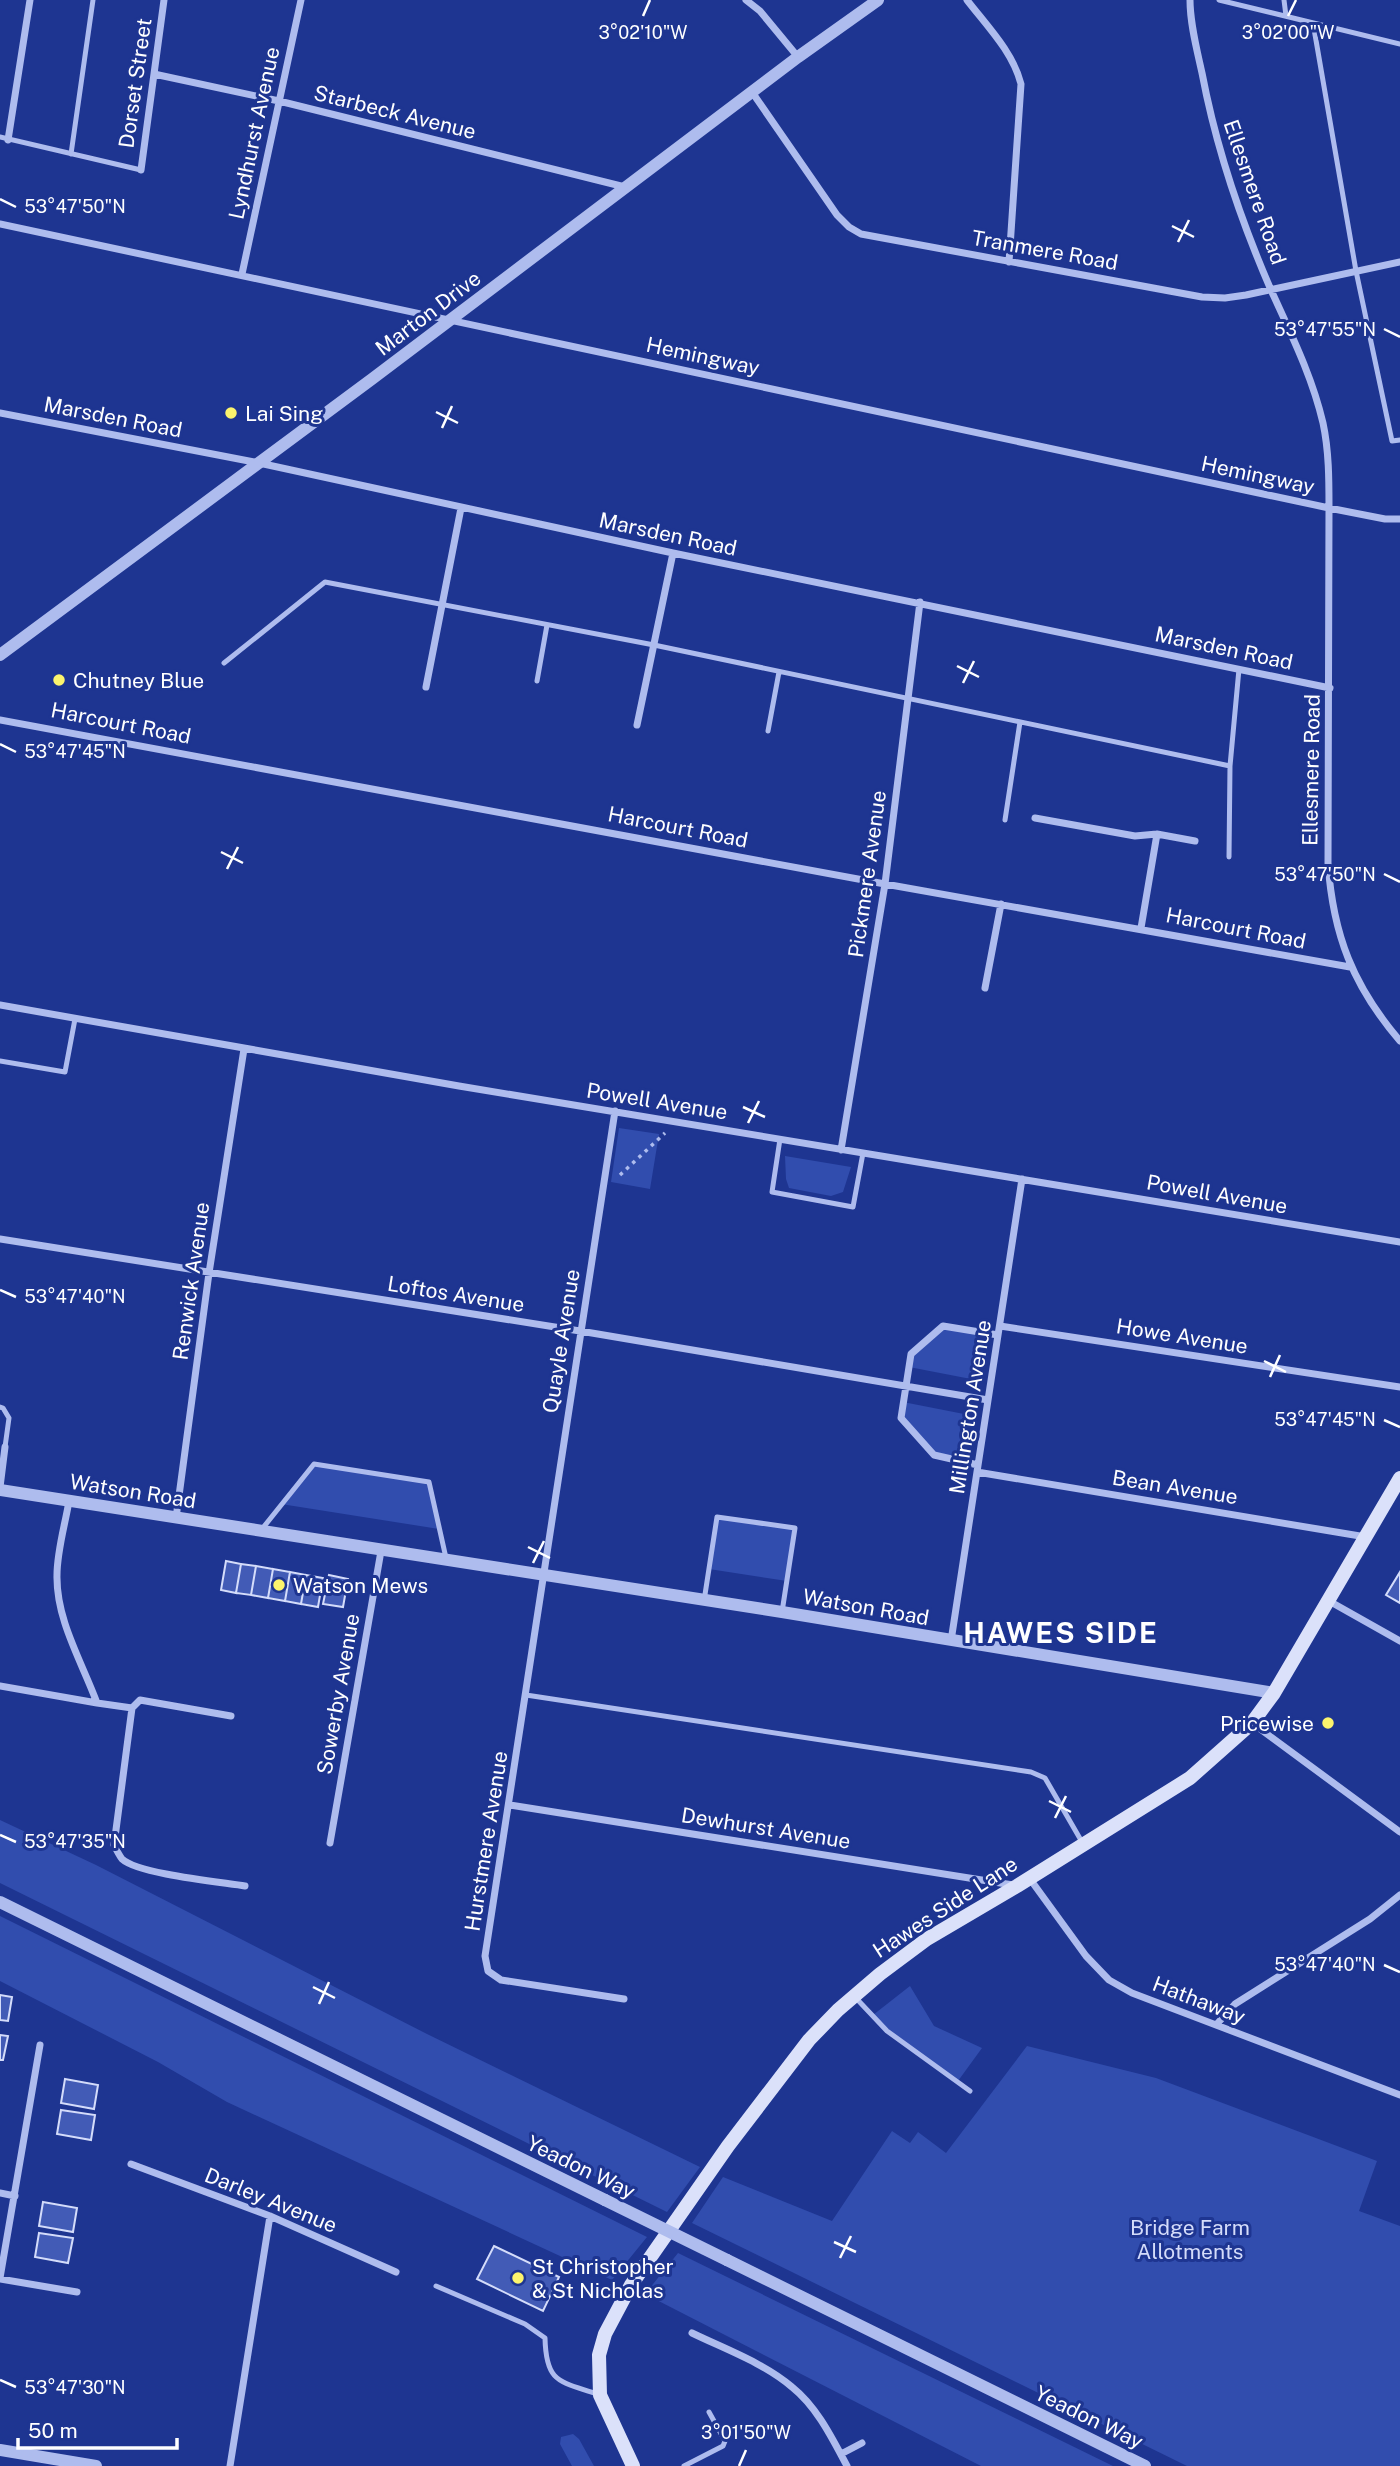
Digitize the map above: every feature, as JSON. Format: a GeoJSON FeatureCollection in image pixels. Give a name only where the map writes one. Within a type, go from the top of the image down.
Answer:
{"type":"FeatureCollection","features":[{"type":"Feature","properties":{"kind":"main road","name":"Hawes Side Lane"},"geometry":{"type":"LineString","coordinates":[[633,2466],[600,2395],[599,2355],[615,2312],[728,2146],[809,2040],[854,1996],[927,1939],[1190,1778],[1252,1723],[1274,1693],[1400,1478]]}},
{"type":"Feature","properties":{"kind":"street"},"geometry":{"type":"LineString","coordinates":[[4,138],[30,0]]}},
{"type":"Feature","properties":{"kind":"street","name":"Dorset Street"},"geometry":{"type":"LineString","coordinates":[[141,170],[164,0]]}},
{"type":"Feature","properties":{"kind":"street","name":"Lyndhurst Avenue"},"geometry":{"type":"LineString","coordinates":[[242,274],[301,0]]}},
{"type":"Feature","properties":{"kind":"street"},"geometry":{"type":"LineString","coordinates":[[746,0],[760,12],[798,57]]}},
{"type":"Feature","properties":{"kind":"street","name":"Marton Drive"},"geometry":{"type":"LineString","coordinates":[[0,654],[878,0]]}},
{"type":"Feature","properties":{"kind":"street"},"geometry":{"type":"LineString","coordinates":[[967,0],[1010,56],[1018,70],[1021,84],[1009,262]]}},
{"type":"Feature","properties":{"kind":"street","name":"Ellesmere Road"},"geometry":{"type":"LineString","coordinates":[[1190,0],[1210,115],[1236,197],[1271,289],[1310,378],[1323,425],[1329,508],[1328,863],[1331,898],[1338,935],[1350,967],[1370,1002],[1400,1041]]}},
{"type":"Feature","properties":{"kind":"street","name":"Starbeck Avenue"},"geometry":{"type":"LineString","coordinates":[[155,74],[626,188]]}},
{"type":"Feature","properties":{"kind":"street","name":"Tranmere Road"},"geometry":{"type":"LineString","coordinates":[[752,93],[837,215],[849,228],[875,238],[1202,297],[1225,298],[1400,262]]}},
{"type":"Feature","properties":{"kind":"street","name":"Hemingway"},"geometry":{"type":"LineString","coordinates":[[0,225],[242,274],[1329,508],[1385,519],[1400,519]]}},
{"type":"Feature","properties":{"kind":"street","name":"Marsden Road"},"geometry":{"type":"LineString","coordinates":[[0,413],[259,463],[673,553],[1330,688]]}},
{"type":"Feature","properties":{"kind":"street"},"geometry":{"type":"LineString","coordinates":[[426,687],[461,508]]}},
{"type":"Feature","properties":{"kind":"street"},"geometry":{"type":"LineString","coordinates":[[637,725],[673,553]]}},
{"type":"Feature","properties":{"kind":"street","name":"Pickmere Avenue"},"geometry":{"type":"LineString","coordinates":[[841,1150],[885,884],[919,602]]}},
{"type":"Feature","properties":{"kind":"street","name":"Harcourt Road"},"geometry":{"type":"LineString","coordinates":[[0,720],[1350,967]]}},
{"type":"Feature","properties":{"kind":"street"},"geometry":{"type":"LineString","coordinates":[[1035,818],[1135,836],[1157,834],[1195,841]]}},
{"type":"Feature","properties":{"kind":"street"},"geometry":{"type":"LineString","coordinates":[[1141,928],[1157,834]]}},
{"type":"Feature","properties":{"kind":"street"},"geometry":{"type":"LineString","coordinates":[[985,988],[1001,904]]}},
{"type":"Feature","properties":{"kind":"street","name":"Powell Avenue"},"geometry":{"type":"LineString","coordinates":[[0,1005],[244,1049],[1400,1242]]}},
{"type":"Feature","properties":{"kind":"street","name":"Renwick Avenue"},"geometry":{"type":"LineString","coordinates":[[176,1518],[209,1273],[244,1049]]}},
{"type":"Feature","properties":{"kind":"street","name":"Quayle Avenue"},"geometry":{"type":"LineString","coordinates":[[543,1576],[615,1111]]}},
{"type":"Feature","properties":{"kind":"street","name":"Millington Avenue"},"geometry":{"type":"LineString","coordinates":[[951,1641],[1022,1179]]}},
{"type":"Feature","properties":{"kind":"street","name":"Loftos Avenue"},"geometry":{"type":"LineString","coordinates":[[0,1239],[580,1331],[988,1400]]}},
{"type":"Feature","properties":{"kind":"street"},"geometry":{"type":"LineString","coordinates":[[978,1468],[933,1455],[901,1418],[905,1385],[911,1354],[943,1326],[999,1330]]}},
{"type":"Feature","properties":{"kind":"street","name":"Howe Avenue"},"geometry":{"type":"LineString","coordinates":[[999,1330],[1400,1387]]}},
{"type":"Feature","properties":{"kind":"street"},"geometry":{"type":"LineString","coordinates":[[0,1488],[5,1447]]}},
{"type":"Feature","properties":{"kind":"street","name":"Bean Avenue"},"geometry":{"type":"LineString","coordinates":[[978,1468],[1367,1537]]}},
{"type":"Feature","properties":{"kind":"street","name":"Watson Road"},"geometry":{"type":"LineString","coordinates":[[0,1488],[1274,1693]]}},
{"type":"Feature","properties":{"kind":"street"},"geometry":{"type":"LineString","coordinates":[[69,1501],[57,1575],[59,1592],[63,1618],[97,1703]]}},
{"type":"Feature","properties":{"kind":"street","name":"Sowerby Avenue"},"geometry":{"type":"LineString","coordinates":[[330,1843],[381,1551]]}},
{"type":"Feature","properties":{"kind":"street","name":"Hurstmere Avenue"},"geometry":{"type":"LineString","coordinates":[[543,1576],[485,1956],[488,1971],[501,1980],[624,1999]]}},
{"type":"Feature","properties":{"kind":"street"},"geometry":{"type":"LineString","coordinates":[[1329,1601],[1400,1641]]}},
{"type":"Feature","properties":{"kind":"street"},"geometry":{"type":"LineString","coordinates":[[0,1686],[132,1708]]}},
{"type":"Feature","properties":{"kind":"street"},"geometry":{"type":"LineString","coordinates":[[230,1716],[140,1700],[132,1708],[114,1845],[122,1859],[135,1866],[245,1886]]}},
{"type":"Feature","properties":{"kind":"street"},"geometry":{"type":"LineString","coordinates":[[1252,1723],[1400,1832]]}},
{"type":"Feature","properties":{"kind":"street","name":"Dewhurst Avenue"},"geometry":{"type":"LineString","coordinates":[[510,1805],[1023,1882]]}},
{"type":"Feature","properties":{"kind":"street","name":"Hathaway"},"geometry":{"type":"LineString","coordinates":[[1023,1882],[1109,1980],[1132,1993],[1400,2095]]}},
{"type":"Feature","properties":{"kind":"street"},"geometry":{"type":"LineString","coordinates":[[1216,2025],[1235,2004],[1370,1919],[1400,1895]]}},
{"type":"Feature","properties":{"kind":"street","name":"Yeadon Way"},"geometry":{"type":"LineString","coordinates":[[0,1902],[1145,2466]]}},
{"type":"Feature","properties":{"kind":"street"},"geometry":{"type":"LineString","coordinates":[[40,2045],[0,2278],[77,2292]]}},
{"type":"Feature","properties":{"kind":"street","name":"Darley Avenue"},"geometry":{"type":"LineString","coordinates":[[131,2164],[270,2216],[396,2272]]}},
{"type":"Feature","properties":{"kind":"street"},"geometry":{"type":"LineString","coordinates":[[0,2193],[15,2196]]}},
{"type":"Feature","properties":{"kind":"street"},"geometry":{"type":"LineString","coordinates":[[230,2466],[270,2216]]}},
{"type":"Feature","properties":{"kind":"street"},"geometry":{"type":"LineString","coordinates":[[692,2333],[755,2364],[792,2387],[821,2419],[848,2466]]}},
{"type":"Feature","properties":{"kind":"street"},"geometry":{"type":"LineString","coordinates":[[841,2454],[862,2443]]}},
{"type":"Feature","properties":{"kind":"street"},"geometry":{"type":"LineString","coordinates":[[0,2450],[96,2466]]}},
{"type":"Feature","properties":{"kind":"lane"},"geometry":{"type":"LineString","coordinates":[[71,154],[93,0]]}},
{"type":"Feature","properties":{"kind":"lane"},"geometry":{"type":"LineString","coordinates":[[1219,0],[1400,44]]}},
{"type":"Feature","properties":{"kind":"lane"},"geometry":{"type":"LineString","coordinates":[[1284,0],[1286,16]]}},
{"type":"Feature","properties":{"kind":"lane"},"geometry":{"type":"LineString","coordinates":[[1313,23],[1356,271],[1392,441],[1400,440]]}},
{"type":"Feature","properties":{"kind":"lane"},"geometry":{"type":"LineString","coordinates":[[4,138],[141,170]]}},
{"type":"Feature","properties":{"kind":"lane"},"geometry":{"type":"LineString","coordinates":[[224,663],[325,582],[654,645],[1230,766],[1231,763]]}},
{"type":"Feature","properties":{"kind":"lane"},"geometry":{"type":"LineString","coordinates":[[537,681],[547,625]]}},
{"type":"Feature","properties":{"kind":"lane"},"geometry":{"type":"LineString","coordinates":[[1229,857],[1231,763],[1239,668]]}},
{"type":"Feature","properties":{"kind":"lane"},"geometry":{"type":"LineString","coordinates":[[768,731],[779,672]]}},
{"type":"Feature","properties":{"kind":"lane"},"geometry":{"type":"LineString","coordinates":[[1005,820],[1020,722]]}},
{"type":"Feature","properties":{"kind":"lane"},"geometry":{"type":"LineString","coordinates":[[0,1061],[65,1072],[75,1019]]}},
{"type":"Feature","properties":{"kind":"lane"},"geometry":{"type":"LineString","coordinates":[[780,1139],[772,1192],[853,1207],[863,1153]]}},
{"type":"Feature","properties":{"kind":"lane"},"geometry":{"type":"LineString","coordinates":[[0,1407],[9,1418],[5,1447]]}},
{"type":"Feature","properties":{"kind":"lane"},"geometry":{"type":"LineString","coordinates":[[260,1531],[314,1464],[429,1482],[447,1561]]}},
{"type":"Feature","properties":{"kind":"lane","name":"Watson Road"},"geometry":{"type":"LineString","coordinates":[[704,1601],[717,1517],[795,1528],[782,1612]]}},
{"type":"Feature","properties":{"kind":"lane"},"geometry":{"type":"LineString","coordinates":[[526,1695],[1031,1772],[1045,1778],[1084,1844]]}},
{"type":"Feature","properties":{"kind":"lane"},"geometry":{"type":"LineString","coordinates":[[854,1996],[887,2031],[970,2091]]}},
{"type":"Feature","properties":{"kind":"lane"},"geometry":{"type":"LineString","coordinates":[[436,2286],[525,2324],[545,2338],[546,2357],[551,2374],[564,2383],[600,2395]]}},
{"type":"Feature","properties":{"kind":"lane"},"geometry":{"type":"LineString","coordinates":[[684,2466],[723,2446],[724,2441],[709,2412]]}},
{"type":"Feature","properties":{"kind":"path"},"geometry":{"type":"LineString","coordinates":[[603,1191],[678,1122]]}},
{"type":"Feature","properties":{"kind":"green space"},"geometry":{"type":"Polygon","coordinates":[[[619,1128],[659,1134],[650,1189],[611,1182],[619,1128]]]}},
{"type":"Feature","properties":{"kind":"green space"},"geometry":{"type":"Polygon","coordinates":[[[785,1156],[851,1167],[843,1192],[831,1196],[789,1188],[785,1156]]]}},
{"type":"Feature","properties":{"kind":"green space"},"geometry":{"type":"Polygon","coordinates":[[[943,1326],[980,1332],[971,1379],[909,1367],[911,1354],[943,1326]]]}},
{"type":"Feature","properties":{"kind":"green space"},"geometry":{"type":"Polygon","coordinates":[[[903,1402],[964,1414],[958,1460],[934,1455],[901,1418],[903,1402]]]}},
{"type":"Feature","properties":{"kind":"green space"},"geometry":{"type":"Polygon","coordinates":[[[314,1464],[429,1482],[439,1529],[281,1504],[314,1464]]]}},
{"type":"Feature","properties":{"kind":"green space"},"geometry":{"type":"Polygon","coordinates":[[[717,1517],[795,1528],[787,1581],[709,1569],[717,1517]]]}},
{"type":"Feature","properties":{"kind":"green space"},"geometry":{"type":"Polygon","coordinates":[[[0,1820],[96,1865],[427,2034],[700,2167],[667,2212],[0,1883],[0,1820]]]}},
{"type":"Feature","properties":{"kind":"green space"},"geometry":{"type":"Polygon","coordinates":[[[0,1916],[647,2237],[612,2280],[227,2102],[158,2062],[0,1981],[0,1916]]]}},
{"type":"Feature","properties":{"kind":"green space"},"geometry":{"type":"Polygon","coordinates":[[[910,1986],[934,2026],[982,2048],[958,2081],[887,2031],[873,2015],[910,1986]]]}},
{"type":"Feature","properties":{"kind":"green space","name":"Bridge Farm Allotments"},"geometry":{"type":"Polygon","coordinates":[[[1027,2046],[1156,2078],[1377,2161],[1359,2211],[1400,2226],[1400,2466],[1187,2466],[692,2223],[723,2177],[832,2221],[892,2131],[910,2143],[918,2132],[946,2153],[1027,2046]]]}},
{"type":"Feature","properties":{"kind":"green space"},"geometry":{"type":"Polygon","coordinates":[[[678,2253],[1113,2466],[981,2466],[645,2294],[678,2253]]]}},
{"type":"Feature","properties":{"kind":"green space"},"geometry":{"type":"Polygon","coordinates":[[[573,2434],[579,2439],[594,2466],[572,2466],[560,2444],[561,2437],[573,2434]]]}},
{"type":"Feature","properties":{"kind":"building","name":"Watson Mews"},"geometry":{"type":"Polygon","coordinates":[[[226,1561],[241,1564],[236,1593],[221,1590],[226,1561]]]}},
{"type":"Feature","properties":{"kind":"building","name":"Watson Mews"},"geometry":{"type":"Polygon","coordinates":[[[241,1564],[256,1566],[251,1595],[236,1593],[241,1564]]]}},
{"type":"Feature","properties":{"kind":"building","name":"Watson Mews"},"geometry":{"type":"Polygon","coordinates":[[[256,1566],[273,1569],[268,1598],[251,1595],[256,1566]]]}},
{"type":"Feature","properties":{"kind":"building","name":"Watson Mews"},"geometry":{"type":"Polygon","coordinates":[[[273,1569],[290,1572],[285,1601],[268,1598],[273,1569]]]}},
{"type":"Feature","properties":{"kind":"building","name":"Watson Mews"},"geometry":{"type":"Polygon","coordinates":[[[290,1572],[306,1575],[301,1604],[285,1601],[290,1572]]]}},
{"type":"Feature","properties":{"kind":"building"},"geometry":{"type":"Polygon","coordinates":[[[1400,1572],[1400,1603],[1386,1595],[1400,1572]]]}},
{"type":"Feature","properties":{"kind":"building","name":"Watson Mews"},"geometry":{"type":"Polygon","coordinates":[[[306,1575],[323,1578],[318,1607],[301,1604],[306,1575]]]}},
{"type":"Feature","properties":{"kind":"building"},"geometry":{"type":"Polygon","coordinates":[[[329,1575],[348,1579],[343,1607],[323,1604],[329,1575]]]}},
{"type":"Feature","properties":{"kind":"building"},"geometry":{"type":"Polygon","coordinates":[[[0,1995],[12,1997],[8,2021],[0,2020],[0,1995]]]}},
{"type":"Feature","properties":{"kind":"building"},"geometry":{"type":"Polygon","coordinates":[[[0,2035],[8,2036],[3,2060],[0,2060],[0,2035]]]}},
{"type":"Feature","properties":{"kind":"building"},"geometry":{"type":"Polygon","coordinates":[[[65,2079],[98,2085],[94,2109],[61,2103],[65,2079]]]}},
{"type":"Feature","properties":{"kind":"building"},"geometry":{"type":"Polygon","coordinates":[[[61,2110],[95,2115],[91,2140],[57,2134],[61,2110]]]}},
{"type":"Feature","properties":{"kind":"building"},"geometry":{"type":"Polygon","coordinates":[[[43,2202],[77,2208],[73,2232],[39,2226],[43,2202]]]}},
{"type":"Feature","properties":{"kind":"building"},"geometry":{"type":"Polygon","coordinates":[[[39,2233],[73,2238],[68,2263],[35,2257],[39,2233]]]}},
{"type":"Feature","properties":{"kind":"building","name":"St Christopher & St Nicholas"},"geometry":{"type":"Polygon","coordinates":[[[494,2246],[559,2277],[543,2311],[477,2279],[494,2246]]]}},
{"type":"Feature","properties":{"kind":"place","name":"Lai Sing"},"geometry":{"type":"Point","coordinates":[231,413]}},
{"type":"Feature","properties":{"kind":"place","name":"Chutney Blue"},"geometry":{"type":"Point","coordinates":[59,680]}},
{"type":"Feature","properties":{"kind":"place","name":"Watson Mews"},"geometry":{"type":"Point","coordinates":[279,1585]}},
{"type":"Feature","properties":{"kind":"place","name":"Pricewise"},"geometry":{"type":"Point","coordinates":[1328,1723]}},
{"type":"Feature","properties":{"kind":"place","name":"St Christopher & St Nicholas"},"geometry":{"type":"Point","coordinates":[518,2278]}},
{"type":"Feature","properties":{"kind":"district","name":"HAWES SIDE"},"geometry":{"type":"Point","coordinates":[1061,1632]}}]}
